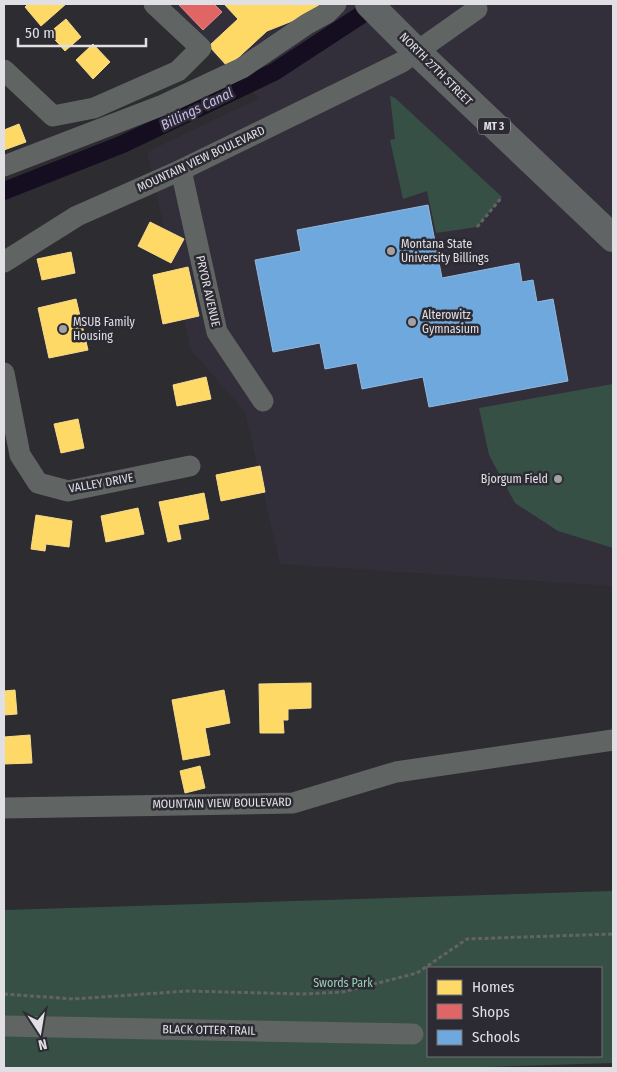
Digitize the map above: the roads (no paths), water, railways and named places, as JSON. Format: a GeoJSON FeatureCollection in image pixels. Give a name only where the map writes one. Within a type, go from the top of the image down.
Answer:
{"type":"FeatureCollection","features":[{"type":"Feature","properties":{"kind":"main road","name":"NORTH 27TH STREET"},"geometry":{"type":"LineString","coordinates":[[369,4],[390,23],[409,57],[613,238]]}},
{"type":"Feature","properties":{"kind":"street"},"geometry":{"type":"LineString","coordinates":[[4,70],[53,116],[94,108],[178,71],[201,48],[154,4]]}},
{"type":"Feature","properties":{"kind":"street"},"geometry":{"type":"LineString","coordinates":[[4,166],[163,105],[242,68],[307,24],[327,13],[336,4]]}},
{"type":"Feature","properties":{"kind":"street","name":"MOUNTAIN VIEW BOULEVARD"},"geometry":{"type":"LineString","coordinates":[[4,262],[77,216],[181,170],[409,57],[477,9]]}},
{"type":"Feature","properties":{"kind":"street","name":"PRYOR AVENUE"},"geometry":{"type":"LineString","coordinates":[[181,170],[217,332],[263,401]]}},
{"type":"Feature","properties":{"kind":"street","name":"VALLEY DRIVE"},"geometry":{"type":"LineString","coordinates":[[4,372],[20,455],[38,483],[68,491],[190,466]]}},
{"type":"Feature","properties":{"kind":"street","name":"MOUNTAIN VIEW BOULEVARD"},"geometry":{"type":"LineString","coordinates":[[4,808],[293,803],[396,772],[613,740]]}},
{"type":"Feature","properties":{"kind":"street","name":"BLACK OTTER TRAIL"},"geometry":{"type":"LineString","coordinates":[[4,1026],[413,1034]]}},
{"type":"Feature","properties":{"kind":"waterway","name":"Billings Canal"},"geometry":{"type":"LineString","coordinates":[[4,191],[123,144],[274,72],[378,4]]}},
{"type":"Feature","properties":{"kind":"place","name":"Montana State University Billings"},"geometry":{"type":"Point","coordinates":[391,251]}},
{"type":"Feature","properties":{"kind":"place","name":"Alterowitz Gymnasium"},"geometry":{"type":"Point","coordinates":[412,322]}},
{"type":"Feature","properties":{"kind":"place","name":"MSUB Family Housing"},"geometry":{"type":"Point","coordinates":[63,329]}},
{"type":"Feature","properties":{"kind":"place","name":"Bjorgum Field"},"geometry":{"type":"Point","coordinates":[558,479]}},
{"type":"Feature","properties":{"kind":"park label","name":"Swords Park"},"geometry":{"type":"Point","coordinates":[343,983]}}]}
